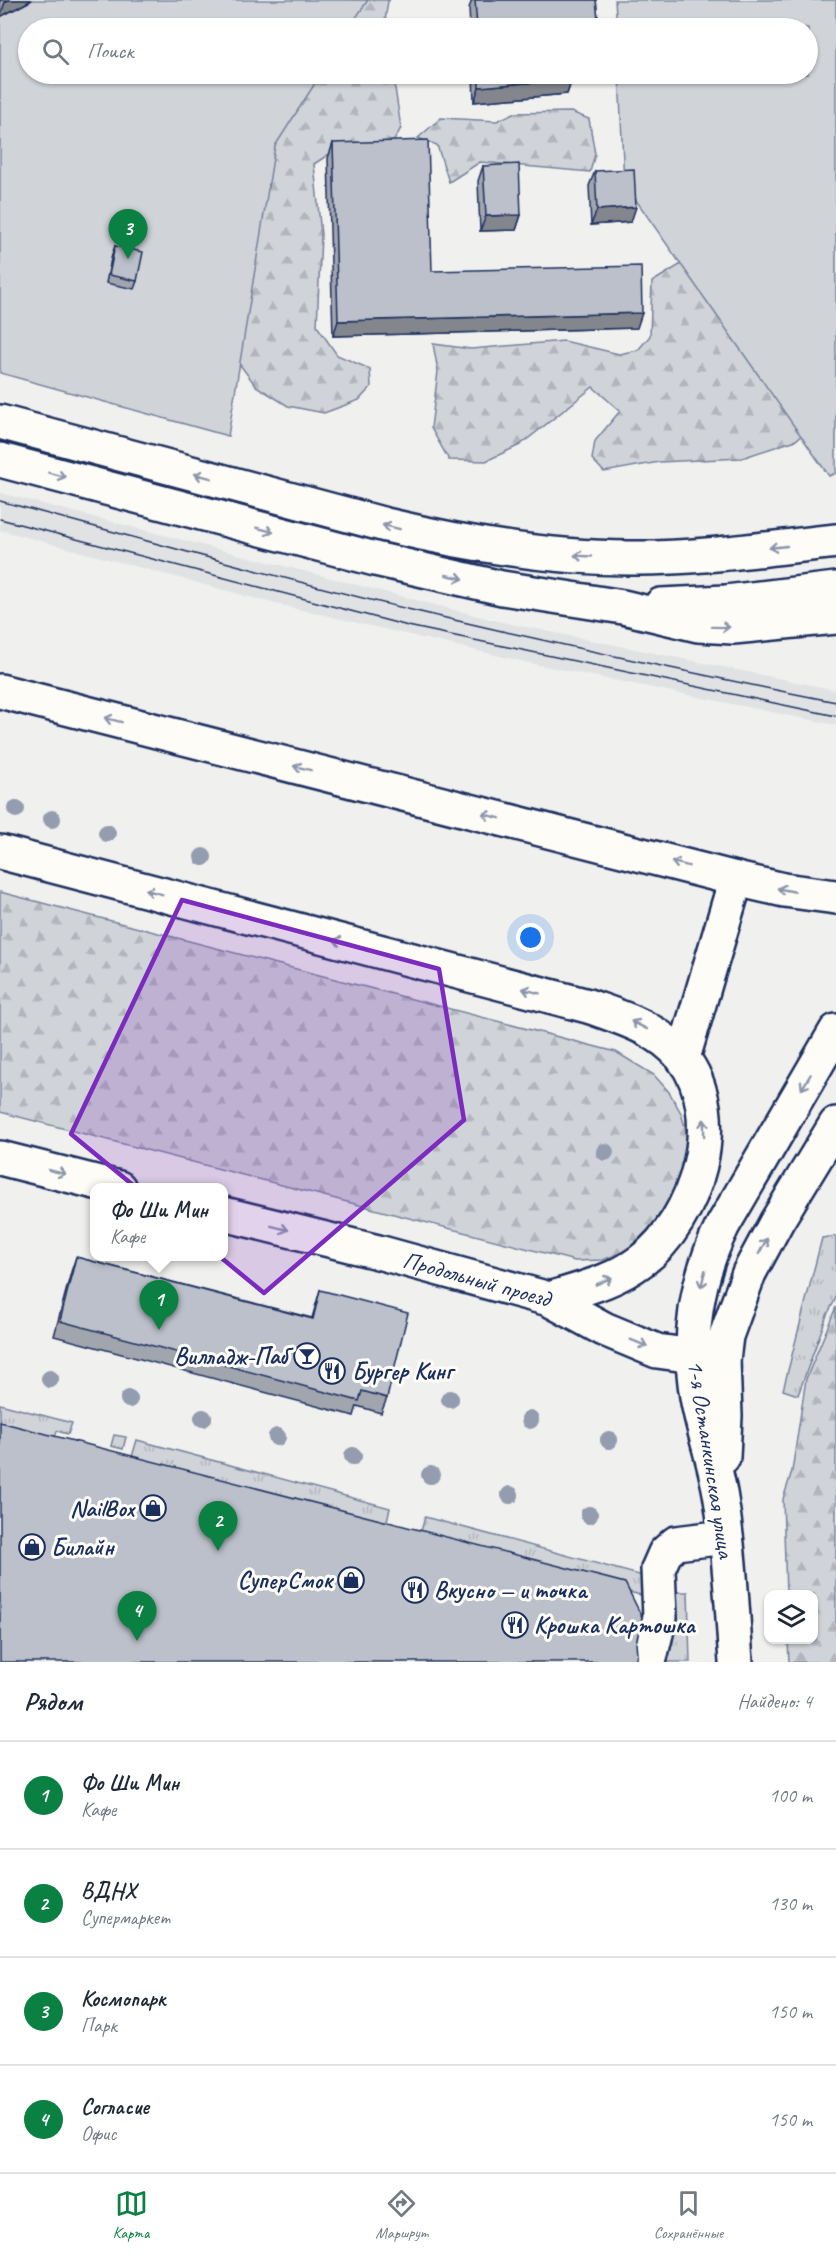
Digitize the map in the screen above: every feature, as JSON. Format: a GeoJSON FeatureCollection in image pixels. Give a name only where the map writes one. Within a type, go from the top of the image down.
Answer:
{"type":"FeatureCollection","features":[{"type":"Feature","properties":{"kind":"street"},"geometry":{"type":"LineString","coordinates":[[0,422],[386,525],[449,540],[513,550],[632,558],[751,550],[836,541]]}},
{"type":"Feature","properties":{"kind":"street"},"geometry":{"type":"LineString","coordinates":[[0,460],[375,559],[502,588],[623,607],[699,625],[733,627],[836,616]]}},
{"type":"Feature","properties":{"kind":"street"},"geometry":{"type":"LineString","coordinates":[[623,607],[726,602],[836,589]]}},
{"type":"Feature","properties":{"kind":"street"},"geometry":{"type":"LineString","coordinates":[[0,691],[736,879],[784,890],[836,897]]}},
{"type":"Feature","properties":{"kind":"street"},"geometry":{"type":"LineString","coordinates":[[0,852],[588,1006],[636,1023],[662,1038],[682,1058],[694,1078],[701,1099],[704,1142],[701,1162],[680,1218],[656,1248],[626,1271],[600,1284],[549,1299]]}},
{"type":"Feature","properties":{"kind":"street"},"geometry":{"type":"LineString","coordinates":[[682,1058],[736,879]]}},
{"type":"Feature","properties":{"kind":"street","name":"1-я Останкинская улица"},"geometry":{"type":"LineString","coordinates":[[736,1662],[721,1498],[697,1397],[708,1358],[698,1300],[713,1245],[723,1225],[836,1031]]}},
{"type":"Feature","properties":{"kind":"street"},"geometry":{"type":"LineString","coordinates":[[708,1358],[726,1336],[749,1273],[777,1221],[836,1124]]}},
{"type":"Feature","properties":{"kind":"street"},"geometry":{"type":"LineString","coordinates":[[0,1158],[99,1183]]}},
{"type":"Feature","properties":{"kind":"street","name":"Продольный проезд"},"geometry":{"type":"LineString","coordinates":[[228,1215],[378,1252],[549,1299],[604,1329],[657,1351],[708,1358]]}},
{"type":"Feature","properties":{"kind":"street"},"geometry":{"type":"LineString","coordinates":[[650,1662],[660,1617],[658,1569],[665,1553],[676,1543],[725,1537]]}},
{"type":"Feature","properties":{"kind":"highlighted area"},"geometry":{"type":"Polygon","coordinates":[[[182,900],[439,969],[464,1120],[264,1293],[71,1134],[182,900]]]}},
{"type":"Feature","properties":{"kind":"shaded area"},"geometry":{"type":"Polygon","coordinates":[[[0,493],[501,622],[836,690],[836,725],[534,664],[276,604],[0,530],[0,493]]]}},
{"type":"Feature","properties":{"kind":"green space"},"geometry":{"type":"Polygon","coordinates":[[[0,0],[368,0],[356,18],[18,18],[18,84],[315,84],[275,146],[228,436],[0,373],[0,0]]]}},
{"type":"Feature","properties":{"kind":"green space"},"geometry":{"type":"Polygon","coordinates":[[[346,0],[390,0],[385,18],[336,18],[346,0]]]}},
{"type":"Feature","properties":{"kind":"green space"},"geometry":{"type":"Polygon","coordinates":[[[615,0],[836,0],[836,473],[829,476],[624,183],[619,84],[818,84],[818,18],[616,18],[615,0]]]}},
{"type":"Feature","properties":{"kind":"green space"},"geometry":{"type":"Polygon","coordinates":[[[223,84],[393,84],[401,128],[392,144],[337,149],[314,164],[321,235],[317,326],[337,355],[370,369],[371,387],[359,400],[324,413],[288,406],[256,386],[234,357],[223,84]]]}},
{"type":"Feature","properties":{"kind":"green space"},"geometry":{"type":"Polygon","coordinates":[[[571,112],[589,119],[595,154],[590,172],[480,162],[449,182],[437,145],[418,138],[441,118],[497,121],[514,113],[571,112]]]}},
{"type":"Feature","properties":{"kind":"green space"},"geometry":{"type":"Polygon","coordinates":[[[750,222],[811,427],[796,440],[742,458],[659,462],[604,472],[592,459],[595,441],[620,411],[593,387],[520,445],[486,461],[449,460],[431,428],[438,371],[433,344],[471,349],[564,341],[619,354],[638,350],[650,336],[652,282],[750,222]]]}},
{"type":"Feature","properties":{"kind":"green space"},"geometry":{"type":"Polygon","coordinates":[[[13,802],[19,802],[23,809],[19,816],[13,816],[9,812],[9,806],[13,802]]]}},
{"type":"Feature","properties":{"kind":"green space"},"geometry":{"type":"Polygon","coordinates":[[[52,812],[57,814],[59,819],[57,824],[52,826],[47,824],[45,819],[47,814],[52,812]]]}},
{"type":"Feature","properties":{"kind":"green space"},"geometry":{"type":"Polygon","coordinates":[[[107,826],[112,828],[114,833],[112,838],[107,840],[102,838],[100,833],[102,828],[107,826]]]}},
{"type":"Feature","properties":{"kind":"green space"},"geometry":{"type":"Polygon","coordinates":[[[203,851],[208,853],[210,858],[208,863],[203,865],[198,863],[196,858],[198,853],[203,851]]]}},
{"type":"Feature","properties":{"kind":"green space"},"geometry":{"type":"Polygon","coordinates":[[[0,892],[616,1052],[654,1075],[669,1092],[681,1113],[687,1134],[686,1156],[670,1212],[634,1247],[603,1260],[575,1261],[0,1112],[0,892]]]}},
{"type":"Feature","properties":{"kind":"green space"},"geometry":{"type":"Polygon","coordinates":[[[836,1236],[836,1298],[827,1315],[798,1395],[783,1390],[822,1238],[836,1236]]]}},
{"type":"Feature","properties":{"kind":"green space"},"geometry":{"type":"Polygon","coordinates":[[[836,1307],[836,1662],[789,1662],[788,1644],[818,1644],[818,1590],[786,1590],[783,1499],[792,1471],[806,1379],[836,1307]]]}},
{"type":"Feature","properties":{"kind":"green space"},"geometry":{"type":"Polygon","coordinates":[[[50,1371],[58,1379],[50,1387],[42,1379],[50,1371]]]}},
{"type":"Feature","properties":{"kind":"green space"},"geometry":{"type":"Polygon","coordinates":[[[129,1391],[135,1393],[137,1399],[135,1405],[129,1407],[123,1405],[121,1399],[123,1393],[129,1391]]]}},
{"type":"Feature","properties":{"kind":"green space"},"geometry":{"type":"Polygon","coordinates":[[[450,1391],[458,1399],[450,1407],[442,1399],[450,1391]]]}},
{"type":"Feature","properties":{"kind":"green space"},"geometry":{"type":"Polygon","coordinates":[[[0,1404],[72,1423],[68,1434],[57,1431],[54,1441],[0,1430],[0,1404]]]}},
{"type":"Feature","properties":{"kind":"green space"},"geometry":{"type":"Polygon","coordinates":[[[203,1410],[209,1412],[211,1418],[209,1424],[203,1426],[197,1424],[195,1418],[197,1412],[203,1410]]]}},
{"type":"Feature","properties":{"kind":"green space"},"geometry":{"type":"Polygon","coordinates":[[[530,1411],[538,1419],[530,1427],[522,1419],[530,1411]]]}},
{"type":"Feature","properties":{"kind":"green space"},"geometry":{"type":"Polygon","coordinates":[[[277,1429],[283,1431],[285,1437],[283,1443],[277,1445],[271,1443],[269,1437],[271,1431],[277,1429]]]}},
{"type":"Feature","properties":{"kind":"green space"},"geometry":{"type":"Polygon","coordinates":[[[609,1432],[615,1434],[617,1440],[615,1446],[609,1448],[603,1446],[601,1440],[603,1434],[609,1432]]]}},
{"type":"Feature","properties":{"kind":"green space"},"geometry":{"type":"Polygon","coordinates":[[[114,1435],[126,1437],[123,1449],[111,1446],[114,1435]]]}},
{"type":"Feature","properties":{"kind":"green space"},"geometry":{"type":"Polygon","coordinates":[[[137,1440],[390,1508],[385,1529],[131,1460],[137,1440]]]}},
{"type":"Feature","properties":{"kind":"green space"},"geometry":{"type":"Polygon","coordinates":[[[353,1448],[361,1456],[353,1464],[345,1456],[353,1448]]]}},
{"type":"Feature","properties":{"kind":"green space"},"geometry":{"type":"Polygon","coordinates":[[[430,1467],[436,1469],[438,1475],[436,1481],[430,1483],[424,1481],[422,1475],[424,1469],[430,1467]]]}},
{"type":"Feature","properties":{"kind":"green space"},"geometry":{"type":"Polygon","coordinates":[[[510,1487],[518,1495],[510,1503],[502,1495],[510,1487]]]}},
{"type":"Feature","properties":{"kind":"green space"},"geometry":{"type":"Polygon","coordinates":[[[589,1507],[595,1509],[597,1515],[595,1521],[589,1523],[583,1521],[581,1515],[583,1509],[589,1507]]]}},
{"type":"Feature","properties":{"kind":"green space"},"geometry":{"type":"Polygon","coordinates":[[[425,1517],[643,1576],[641,1595],[515,1564],[420,1535],[425,1517]]]}},
{"type":"Feature","properties":{"kind":"green space"},"geometry":{"type":"Polygon","coordinates":[[[675,1592],[688,1592],[690,1662],[663,1662],[675,1592]]]}},
{"type":"Feature","properties":{"kind":"building"},"geometry":{"type":"Polygon","coordinates":[[[475,0],[596,0],[598,18],[476,18],[475,0]]]}},
{"type":"Feature","properties":{"kind":"building"},"geometry":{"type":"Polygon","coordinates":[[[479,84],[514,84],[479,87],[479,84]]]}},
{"type":"Feature","properties":{"kind":"building"},"geometry":{"type":"Polygon","coordinates":[[[428,140],[432,271],[641,266],[642,313],[338,321],[333,143],[428,140]]]}},
{"type":"Feature","properties":{"kind":"building"},"geometry":{"type":"Polygon","coordinates":[[[519,164],[521,215],[486,216],[483,166],[519,164]]]}},
{"type":"Feature","properties":{"kind":"building"},"geometry":{"type":"Polygon","coordinates":[[[634,169],[636,207],[597,210],[595,171],[634,169]]]}},
{"type":"Feature","properties":{"kind":"building"},"geometry":{"type":"Polygon","coordinates":[[[115,246],[143,252],[137,281],[109,275],[115,246]]]}},
{"type":"Feature","properties":{"kind":"building"},"geometry":{"type":"Polygon","coordinates":[[[76,1257],[313,1319],[320,1290],[408,1313],[387,1398],[362,1391],[359,1401],[60,1321],[76,1257]]]}},
{"type":"Feature","properties":{"kind":"building"},"geometry":{"type":"Polygon","coordinates":[[[0,1422],[625,1583],[642,1617],[636,1643],[635,1662],[0,1662],[0,1422]]]}},
{"type":"Feature","properties":{"kind":"tram line"},"geometry":{"type":"LineString","coordinates":[[0,501],[416,611],[730,681],[836,702]]}},
{"type":"Feature","properties":{"kind":"tram line"},"geometry":{"type":"LineString","coordinates":[[0,519],[408,626],[836,716]]}},
{"type":"Feature","properties":{"kind":"place","name":"Космопарк"},"geometry":{"type":"Point","coordinates":[128,259]}},
{"type":"Feature","properties":{"kind":"place","name":"Фо Ши Мин"},"geometry":{"type":"Point","coordinates":[159,1330]}},
{"type":"Feature","properties":{"kind":"place","name":"Вилладж-Паб"},"geometry":{"type":"Point","coordinates":[307,1356]}},
{"type":"Feature","properties":{"kind":"place","name":"Бургер Кинг"},"geometry":{"type":"Point","coordinates":[332,1371]}},
{"type":"Feature","properties":{"kind":"place","name":"NailBox"},"geometry":{"type":"Point","coordinates":[153,1508]}},
{"type":"Feature","properties":{"kind":"place","name":"Билайн"},"geometry":{"type":"Point","coordinates":[32,1547]}},
{"type":"Feature","properties":{"kind":"place","name":"ВДНХ"},"geometry":{"type":"Point","coordinates":[218,1551]}},
{"type":"Feature","properties":{"kind":"place","name":"СуперСмок"},"geometry":{"type":"Point","coordinates":[351,1580]}},
{"type":"Feature","properties":{"kind":"place","name":"Вкусно — и точка"},"geometry":{"type":"Point","coordinates":[415,1590]}},
{"type":"Feature","properties":{"kind":"place","name":"Крошка Картошка"},"geometry":{"type":"Point","coordinates":[515,1625]}},
{"type":"Feature","properties":{"kind":"place","name":"Согласие"},"geometry":{"type":"Point","coordinates":[137,1641]}}]}
